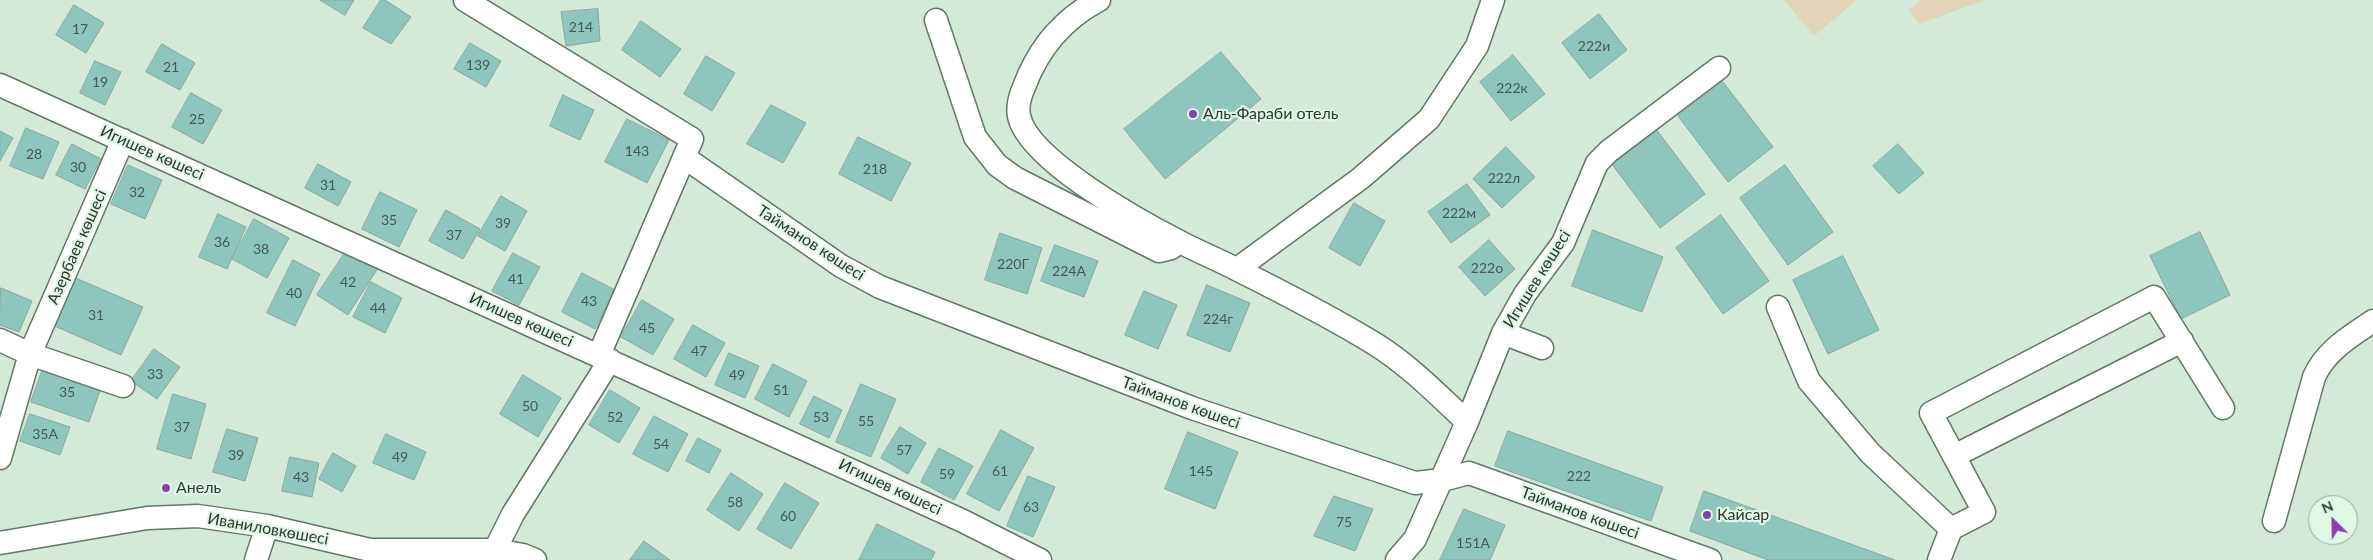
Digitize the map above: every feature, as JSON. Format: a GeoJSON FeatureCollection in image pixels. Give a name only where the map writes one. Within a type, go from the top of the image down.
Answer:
{"type":"FeatureCollection","features":[{"type":"Feature","properties":{"kind":"street"},"geometry":{"type":"LineString","coordinates":[[465,0],[692,139],[605,357],[513,514],[496,550]]}},
{"type":"Feature","properties":{"kind":"street"},"geometry":{"type":"LineString","coordinates":[[1099,0],[1067,22],[1045,44],[1030,71],[1019,100],[1019,117],[1036,146],[1054,164],[1091,190],[1179,242],[1237,269],[1376,344],[1423,381],[1466,422]]}},
{"type":"Feature","properties":{"kind":"street"},"geometry":{"type":"LineString","coordinates":[[1237,269],[1361,178],[1429,119],[1477,46],[1493,0]]}},
{"type":"Feature","properties":{"kind":"street"},"geometry":{"type":"LineString","coordinates":[[936,20],[975,137],[997,165],[1015,178],[1159,252],[1171,248],[1179,242]]}},
{"type":"Feature","properties":{"kind":"street","name":"Игишев көшесі"},"geometry":{"type":"LineString","coordinates":[[1397,560],[1415,539],[1442,480],[1502,333],[1525,294],[1563,243],[1597,163],[1609,151],[1719,68]]}},
{"type":"Feature","properties":{"kind":"street","name":"Игишев көшесі"},"geometry":{"type":"LineString","coordinates":[[0,85],[964,520],[1040,560]]}},
{"type":"Feature","properties":{"kind":"street","name":"Азербаев көшесі"},"geometry":{"type":"LineString","coordinates":[[0,458],[30,354],[123,140]]}},
{"type":"Feature","properties":{"kind":"street","name":"Тайманов көшесі"},"geometry":{"type":"LineString","coordinates":[[684,157],[841,266],[880,287],[1192,408],[1416,483],[1442,480],[1469,473],[1710,560]]}},
{"type":"Feature","properties":{"kind":"street"},"geometry":{"type":"LineString","coordinates":[[1939,560],[1951,529],[1984,512],[1931,413],[2154,297],[2223,408]]}},
{"type":"Feature","properties":{"kind":"street"},"geometry":{"type":"LineString","coordinates":[[1778,307],[1809,381],[1870,453],[1951,529]]}},
{"type":"Feature","properties":{"kind":"street"},"geometry":{"type":"LineString","coordinates":[[2274,521],[2314,377],[2320,363],[2330,351],[2373,321]]}},
{"type":"Feature","properties":{"kind":"street"},"geometry":{"type":"LineString","coordinates":[[1502,333],[1542,348]]}},
{"type":"Feature","properties":{"kind":"street"},"geometry":{"type":"LineString","coordinates":[[0,340],[30,354],[124,386]]}},
{"type":"Feature","properties":{"kind":"street"},"geometry":{"type":"LineString","coordinates":[[1954,456],[2182,341]]}},
{"type":"Feature","properties":{"kind":"street","name":"Иваниловкөшесі"},"geometry":{"type":"LineString","coordinates":[[0,543],[147,518],[198,516],[267,526],[370,550],[496,550],[526,558]]}},
{"type":"Feature","properties":{"kind":"street"},"geometry":{"type":"LineString","coordinates":[[256,560],[267,526]]}},
{"type":"Feature","properties":{"kind":"shaded area"},"geometry":{"type":"Polygon","coordinates":[[[1784,0],[1857,0],[1814,36],[1784,0]]]}},
{"type":"Feature","properties":{"kind":"shaded area"},"geometry":{"type":"Polygon","coordinates":[[[1920,0],[1985,0],[1919,24],[1909,10],[1920,0]]]}},
{"type":"Feature","properties":{"kind":"building"},"geometry":{"type":"Polygon","coordinates":[[[320,0],[354,0],[345,15],[320,0]]]}},
{"type":"Feature","properties":{"kind":"building"},"geometry":{"type":"Polygon","coordinates":[[[381,0],[385,0],[411,17],[391,44],[363,28],[381,0]]]}},
{"type":"Feature","properties":{"kind":"building"},"geometry":{"type":"Polygon","coordinates":[[[74,5],[104,23],[86,53],[56,35],[74,5]]]}},
{"type":"Feature","properties":{"kind":"building"},"geometry":{"type":"Polygon","coordinates":[[[598,9],[600,41],[566,46],[561,12],[598,9]]]}},
{"type":"Feature","properties":{"kind":"building"},"geometry":{"type":"Polygon","coordinates":[[[1599,14],[1627,50],[1590,79],[1562,43],[1599,14]]]}},
{"type":"Feature","properties":{"kind":"building"},"geometry":{"type":"Polygon","coordinates":[[[641,21],[681,49],[660,77],[622,50],[641,21]]]}},
{"type":"Feature","properties":{"kind":"building"},"geometry":{"type":"Polygon","coordinates":[[[470,43],[501,61],[486,87],[454,69],[470,43]]]}},
{"type":"Feature","properties":{"kind":"building"},"geometry":{"type":"Polygon","coordinates":[[[162,44],[195,63],[180,90],[146,72],[162,44]]]}},
{"type":"Feature","properties":{"kind":"building","name":"Аль-Фараби отель"},"geometry":{"type":"Polygon","coordinates":[[[1221,52],[1261,99],[1165,179],[1124,129],[1221,52]]]}},
{"type":"Feature","properties":{"kind":"building"},"geometry":{"type":"Polygon","coordinates":[[[1513,55],[1545,94],[1511,121],[1480,82],[1513,55]]]}},
{"type":"Feature","properties":{"kind":"building"},"geometry":{"type":"Polygon","coordinates":[[[706,56],[735,73],[712,111],[684,94],[706,56]]]}},
{"type":"Feature","properties":{"kind":"building"},"geometry":{"type":"Polygon","coordinates":[[[95,61],[121,72],[105,105],[80,93],[95,61]]]}},
{"type":"Feature","properties":{"kind":"building"},"geometry":{"type":"Polygon","coordinates":[[[1723,82],[1773,147],[1728,182],[1678,116],[1723,82]]]}},
{"type":"Feature","properties":{"kind":"building"},"geometry":{"type":"Polygon","coordinates":[[[191,93],[222,110],[203,144],[172,127],[191,93]]]}},
{"type":"Feature","properties":{"kind":"building"},"geometry":{"type":"Polygon","coordinates":[[[563,95],[594,110],[580,140],[550,126],[563,95]]]}},
{"type":"Feature","properties":{"kind":"building"},"geometry":{"type":"Polygon","coordinates":[[[771,105],[806,123],[783,163],[747,144],[771,105]]]}},
{"type":"Feature","properties":{"kind":"building"},"geometry":{"type":"Polygon","coordinates":[[[627,119],[669,140],[647,183],[605,162],[627,119]]]}},
{"type":"Feature","properties":{"kind":"building"},"geometry":{"type":"Polygon","coordinates":[[[26,128],[59,142],[43,179],[10,166],[26,128]]]}},
{"type":"Feature","properties":{"kind":"building"},"geometry":{"type":"Polygon","coordinates":[[[1656,129],[1705,194],[1660,228],[1611,163],[1656,129]]]}},
{"type":"Feature","properties":{"kind":"building"},"geometry":{"type":"Polygon","coordinates":[[[0,131],[13,138],[0,161],[0,131]]]}},
{"type":"Feature","properties":{"kind":"building"},"geometry":{"type":"Polygon","coordinates":[[[858,137],[911,163],[891,201],[839,174],[858,137]]]}},
{"type":"Feature","properties":{"kind":"building"},"geometry":{"type":"Polygon","coordinates":[[[72,144],[101,159],[85,189],[56,175],[72,144]]]}},
{"type":"Feature","properties":{"kind":"building"},"geometry":{"type":"Polygon","coordinates":[[[1898,144],[1924,173],[1899,194],[1873,166],[1898,144]]]}},
{"type":"Feature","properties":{"kind":"building"},"geometry":{"type":"Polygon","coordinates":[[[1506,147],[1535,177],[1502,208],[1473,179],[1506,147]]]}},
{"type":"Feature","properties":{"kind":"building"},"geometry":{"type":"Polygon","coordinates":[[[318,164],[351,182],[338,206],[305,188],[318,164]]]}},
{"type":"Feature","properties":{"kind":"building"},"geometry":{"type":"Polygon","coordinates":[[[128,165],[162,180],[145,219],[111,204],[128,165]]]}},
{"type":"Feature","properties":{"kind":"building"},"geometry":{"type":"Polygon","coordinates":[[[1785,165],[1833,232],[1788,265],[1740,198],[1785,165]]]}},
{"type":"Feature","properties":{"kind":"building"},"geometry":{"type":"Polygon","coordinates":[[[1467,184],[1490,215],[1451,243],[1428,212],[1467,184]]]}},
{"type":"Feature","properties":{"kind":"building"},"geometry":{"type":"Polygon","coordinates":[[[380,192],[417,210],[399,247],[362,229],[380,192]]]}},
{"type":"Feature","properties":{"kind":"building"},"geometry":{"type":"Polygon","coordinates":[[[501,196],[527,211],[505,251],[478,236],[501,196]]]}},
{"type":"Feature","properties":{"kind":"building"},"geometry":{"type":"Polygon","coordinates":[[[1354,203],[1385,221],[1360,266],[1329,248],[1354,203]]]}},
{"type":"Feature","properties":{"kind":"building"},"geometry":{"type":"Polygon","coordinates":[[[446,210],[480,229],[463,259],[429,241],[446,210]]]}},
{"type":"Feature","properties":{"kind":"building"},"geometry":{"type":"Polygon","coordinates":[[[218,214],[246,227],[227,269],[199,257],[218,214]]]}},
{"type":"Feature","properties":{"kind":"building"},"geometry":{"type":"Polygon","coordinates":[[[1721,215],[1769,281],[1723,314],[1676,248],[1721,215]]]}},
{"type":"Feature","properties":{"kind":"building"},"geometry":{"type":"Polygon","coordinates":[[[254,219],[289,238],[267,278],[232,259],[254,219]]]}},
{"type":"Feature","properties":{"kind":"building"},"geometry":{"type":"Polygon","coordinates":[[[1593,230],[1663,257],[1642,312],[1572,286],[1593,230]]]}},
{"type":"Feature","properties":{"kind":"building"},"geometry":{"type":"Polygon","coordinates":[[[2200,232],[2230,295],[2181,319],[2150,256],[2200,232]]]}},
{"type":"Feature","properties":{"kind":"building"},"geometry":{"type":"Polygon","coordinates":[[[1000,233],[1042,248],[1027,294],[985,280],[1000,233]]]}},
{"type":"Feature","properties":{"kind":"building"},"geometry":{"type":"Polygon","coordinates":[[[1489,240],[1515,269],[1485,296],[1459,267],[1489,240]]]}},
{"type":"Feature","properties":{"kind":"building"},"geometry":{"type":"Polygon","coordinates":[[[1055,245],[1098,261],[1084,297],[1041,281],[1055,245]]]}},
{"type":"Feature","properties":{"kind":"building"},"geometry":{"type":"Polygon","coordinates":[[[348,248],[378,268],[348,315],[317,295],[348,248]]]}},
{"type":"Feature","properties":{"kind":"building"},"geometry":{"type":"Polygon","coordinates":[[[513,253],[540,267],[519,305],[492,291],[513,253]]]}},
{"type":"Feature","properties":{"kind":"building"},"geometry":{"type":"Polygon","coordinates":[[[1843,256],[1879,330],[1828,354],[1793,280],[1843,256]]]}},
{"type":"Feature","properties":{"kind":"building"},"geometry":{"type":"Polygon","coordinates":[[[293,260],[320,274],[295,326],[267,313],[293,260]]]}},
{"type":"Feature","properties":{"kind":"building"},"geometry":{"type":"Polygon","coordinates":[[[582,273],[615,290],[595,329],[562,312],[582,273]]]}},
{"type":"Feature","properties":{"kind":"building"},"geometry":{"type":"Polygon","coordinates":[[[71,276],[143,307],[121,355],[50,324],[71,276]]]}},
{"type":"Feature","properties":{"kind":"building"},"geometry":{"type":"Polygon","coordinates":[[[371,282],[402,298],[385,333],[353,317],[371,282]]]}},
{"type":"Feature","properties":{"kind":"building"},"geometry":{"type":"Polygon","coordinates":[[[1207,285],[1250,303],[1230,352],[1187,335],[1207,285]]]}},
{"type":"Feature","properties":{"kind":"building"},"geometry":{"type":"Polygon","coordinates":[[[1,288],[32,301],[19,332],[0,325],[1,288]]]}},
{"type":"Feature","properties":{"kind":"building"},"geometry":{"type":"Polygon","coordinates":[[[1144,291],[1177,305],[1158,349],[1125,335],[1144,291]]]}},
{"type":"Feature","properties":{"kind":"building"},"geometry":{"type":"Polygon","coordinates":[[[642,300],[674,319],[653,355],[621,337],[642,300]]]}},
{"type":"Feature","properties":{"kind":"building"},"geometry":{"type":"Polygon","coordinates":[[[693,325],[725,343],[706,377],[674,359],[693,325]]]}},
{"type":"Feature","properties":{"kind":"building"},"geometry":{"type":"Polygon","coordinates":[[[154,349],[180,367],[157,399],[131,381],[154,349]]]}},
{"type":"Feature","properties":{"kind":"building"},"geometry":{"type":"Polygon","coordinates":[[[729,353],[759,366],[745,398],[715,385],[729,353]]]}},
{"type":"Feature","properties":{"kind":"building"},"geometry":{"type":"Polygon","coordinates":[[[45,363],[103,382],[89,422],[31,402],[45,363]]]}},
{"type":"Feature","properties":{"kind":"building"},"geometry":{"type":"Polygon","coordinates":[[[773,364],[807,381],[789,417],[755,399],[773,364]]]}},
{"type":"Feature","properties":{"kind":"building"},"geometry":{"type":"Polygon","coordinates":[[[523,375],[561,398],[538,437],[500,414],[523,375]]]}},
{"type":"Feature","properties":{"kind":"building"},"geometry":{"type":"Polygon","coordinates":[[[861,384],[896,399],[871,457],[836,442],[861,384]]]}},
{"type":"Feature","properties":{"kind":"building"},"geometry":{"type":"Polygon","coordinates":[[[610,390],[640,408],[619,443],[589,425],[610,390]]]}},
{"type":"Feature","properties":{"kind":"building"},"geometry":{"type":"Polygon","coordinates":[[[173,394],[206,404],[191,459],[157,449],[173,394]]]}},
{"type":"Feature","properties":{"kind":"building"},"geometry":{"type":"Polygon","coordinates":[[[814,396],[842,410],[829,438],[800,424],[814,396]]]}},
{"type":"Feature","properties":{"kind":"building"},"geometry":{"type":"Polygon","coordinates":[[[30,414],[70,427],[60,455],[20,441],[30,414]]]}},
{"type":"Feature","properties":{"kind":"building"},"geometry":{"type":"Polygon","coordinates":[[[654,416],[688,434],[668,472],[633,454],[654,416]]]}},
{"type":"Feature","properties":{"kind":"building"},"geometry":{"type":"Polygon","coordinates":[[[900,427],[926,443],[908,474],[881,458],[900,427]]]}},
{"type":"Feature","properties":{"kind":"building"},"geometry":{"type":"Polygon","coordinates":[[[227,429],[258,438],[245,481],[213,472],[227,429]]]}},
{"type":"Feature","properties":{"kind":"building"},"geometry":{"type":"Polygon","coordinates":[[[1001,430],[1034,448],[999,511],[967,494],[1001,430]]]}},
{"type":"Feature","properties":{"kind":"building"},"geometry":{"type":"Polygon","coordinates":[[[1508,431],[1663,487],[1651,521],[1495,466],[1508,431]]]}},
{"type":"Feature","properties":{"kind":"building"},"geometry":{"type":"Polygon","coordinates":[[[1188,432],[1238,452],[1215,509],[1165,489],[1188,432]]]}},
{"type":"Feature","properties":{"kind":"building"},"geometry":{"type":"Polygon","coordinates":[[[386,434],[426,452],[414,480],[373,463],[386,434]]]}},
{"type":"Feature","properties":{"kind":"building"},"geometry":{"type":"Polygon","coordinates":[[[698,438],[721,450],[709,473],[686,461],[698,438]]]}},
{"type":"Feature","properties":{"kind":"building"},"geometry":{"type":"Polygon","coordinates":[[[939,448],[973,466],[954,500],[921,482],[939,448]]]}},
{"type":"Feature","properties":{"kind":"building"},"geometry":{"type":"Polygon","coordinates":[[[333,453],[356,466],[342,492],[319,479],[333,453]]]}},
{"type":"Feature","properties":{"kind":"building"},"geometry":{"type":"Polygon","coordinates":[[[290,457],[319,463],[312,497],[282,491],[290,457]]]}},
{"type":"Feature","properties":{"kind":"building"},"geometry":{"type":"Polygon","coordinates":[[[731,473],[763,494],[739,531],[707,510],[731,473]]]}},
{"type":"Feature","properties":{"kind":"building"},"geometry":{"type":"Polygon","coordinates":[[[1028,476],[1055,487],[1033,537],[1007,526],[1028,476]]]}},
{"type":"Feature","properties":{"kind":"building"},"geometry":{"type":"Polygon","coordinates":[[[785,483],[819,503],[791,549],[757,529],[785,483]]]}},
{"type":"Feature","properties":{"kind":"building"},"geometry":{"type":"Polygon","coordinates":[[[1704,491],[1895,560],[1768,560],[1690,531],[1704,491]]]}},
{"type":"Feature","properties":{"kind":"building"},"geometry":{"type":"Polygon","coordinates":[[[1334,496],[1373,509],[1355,551],[1314,536],[1334,496]]]}},
{"type":"Feature","properties":{"kind":"building"},"geometry":{"type":"Polygon","coordinates":[[[1464,509],[1505,525],[1490,560],[1440,560],[1464,509]]]}},
{"type":"Feature","properties":{"kind":"building"},"geometry":{"type":"Polygon","coordinates":[[[877,524],[935,552],[931,560],[859,560],[877,524]]]}},
{"type":"Feature","properties":{"kind":"building"},"geometry":{"type":"Polygon","coordinates":[[[644,541],[670,560],[630,560],[644,541]]]}},
{"type":"Feature","properties":{"kind":"place","name":"Аль-Фараби отель"},"geometry":{"type":"Point","coordinates":[1193,114]}},
{"type":"Feature","properties":{"kind":"place","name":"Анель"},"geometry":{"type":"Point","coordinates":[166,488]}},
{"type":"Feature","properties":{"kind":"place","name":"Кайсар"},"geometry":{"type":"Point","coordinates":[1707,515]}}]}
